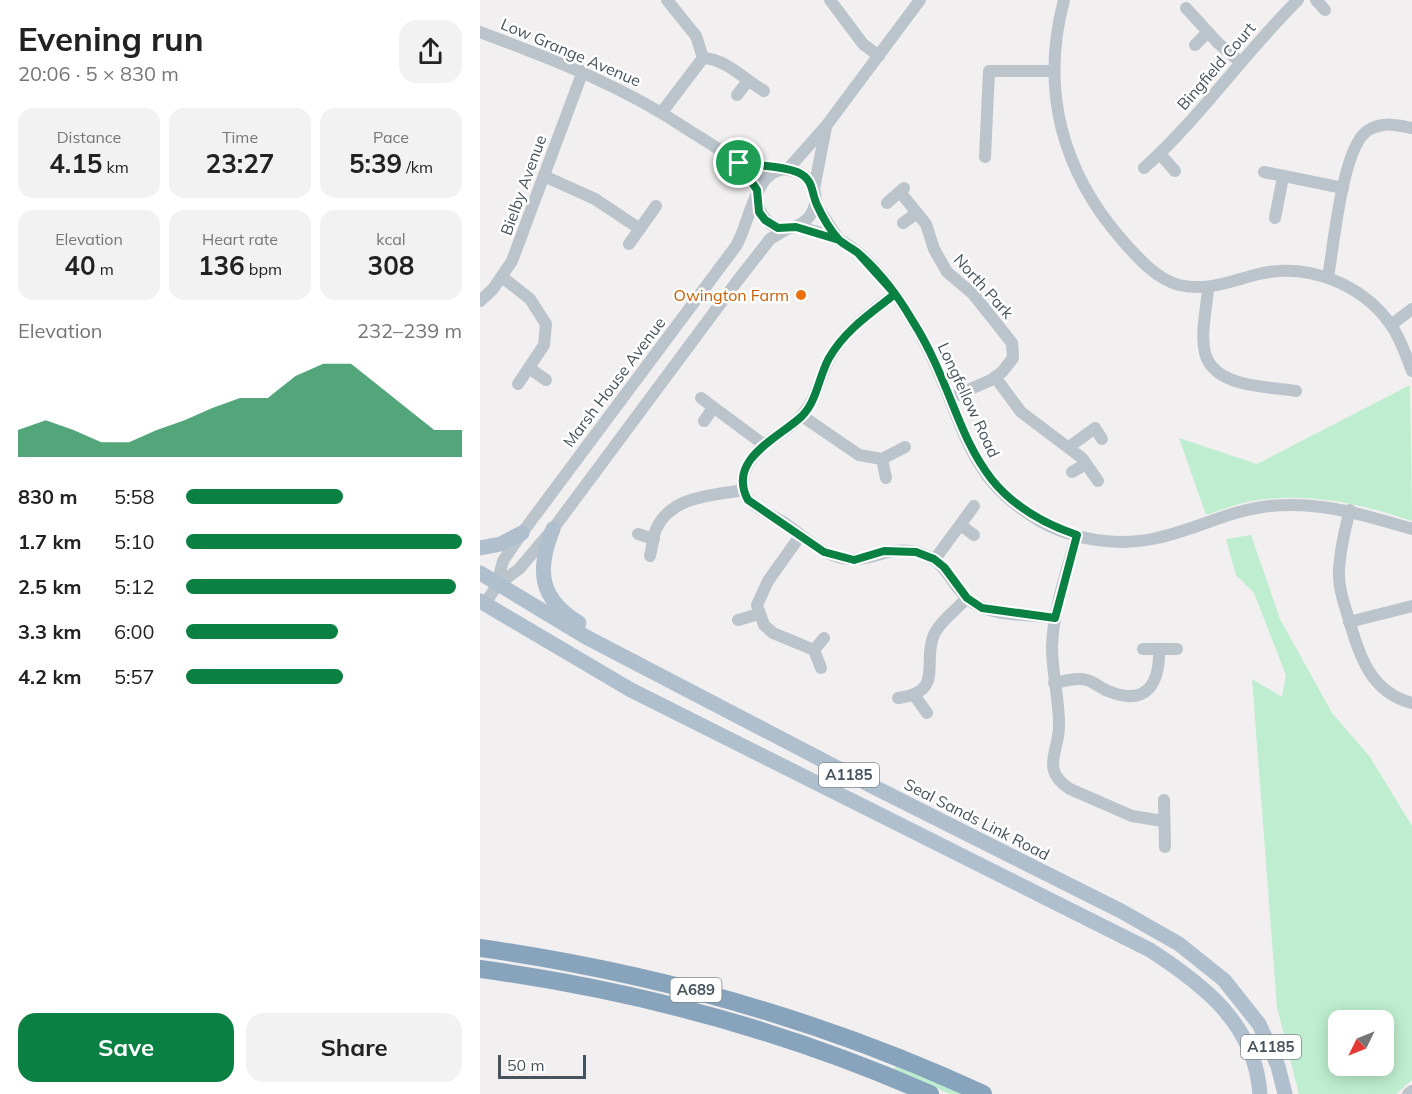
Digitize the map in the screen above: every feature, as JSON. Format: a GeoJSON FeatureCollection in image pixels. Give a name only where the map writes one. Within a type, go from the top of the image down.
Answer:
{"type":"FeatureCollection","features":[{"type":"Feature","properties":{"kind":"highway","name":"A689"},"geometry":{"type":"LineString","coordinates":[[480,948],[616,971],[740,1001],[898,1057],[983,1094]]}},
{"type":"Feature","properties":{"kind":"highway","name":"A689"},"geometry":{"type":"LineString","coordinates":[[480,969],[604,989],[738,1023],[884,1074],[930,1094]]}},
{"type":"Feature","properties":{"kind":"highway"},"geometry":{"type":"LineString","coordinates":[[884,1074],[898,1057]]}},
{"type":"Feature","properties":{"kind":"main road","name":"A1185"},"geometry":{"type":"LineString","coordinates":[[553,529],[543,553],[546,588],[563,611],[634,659]]}},
{"type":"Feature","properties":{"kind":"main road"},"geometry":{"type":"LineString","coordinates":[[480,548],[501,544],[522,533]]}},
{"type":"Feature","properties":{"kind":"main road","name":"A1185"},"geometry":{"type":"LineString","coordinates":[[480,573],[497,585]]}},
{"type":"Feature","properties":{"kind":"main road","name":"Seal Sands Link Road"},"geometry":{"type":"LineString","coordinates":[[497,585],[586,637],[634,659],[730,713],[1121,911],[1179,944],[1224,980],[1259,1023],[1268,1038],[1285,1094]]}},
{"type":"Feature","properties":{"kind":"main road","name":"A1185"},"geometry":{"type":"LineString","coordinates":[[483,602],[631,690],[1150,950],[1198,982],[1233,1018],[1254,1057],[1260,1094]]}},
{"type":"Feature","properties":{"kind":"street"},"geometry":{"type":"LineString","coordinates":[[668,0],[696,36],[703,58]]}},
{"type":"Feature","properties":{"kind":"street"},"geometry":{"type":"LineString","coordinates":[[830,0],[863,44],[879,56]]}},
{"type":"Feature","properties":{"kind":"street","name":"Marsh House Avenue"},"geometry":{"type":"LineString","coordinates":[[497,585],[503,561],[522,533],[736,246],[745,232],[757,194],[768,175],[785,169],[826,126],[920,0]]}},
{"type":"Feature","properties":{"kind":"street"},"geometry":{"type":"LineString","coordinates":[[1064,0],[1059,19],[1054,71],[1063,137],[1071,163],[1096,208],[1126,245],[1153,271],[1178,285],[1208,287],[1280,271],[1328,277],[1356,290],[1391,325],[1412,371]]}},
{"type":"Feature","properties":{"kind":"street","name":"Bingfield Court"},"geometry":{"type":"LineString","coordinates":[[1144,168],[1160,154],[1240,62],[1298,0]]}},
{"type":"Feature","properties":{"kind":"street"},"geometry":{"type":"LineString","coordinates":[[1316,0],[1325,10]]}},
{"type":"Feature","properties":{"kind":"street"},"geometry":{"type":"LineString","coordinates":[[1186,8],[1240,62]]}},
{"type":"Feature","properties":{"kind":"street","name":"Low Grange Avenue"},"geometry":{"type":"LineString","coordinates":[[480,32],[619,87],[662,112],[739,163],[785,169]]}},
{"type":"Feature","properties":{"kind":"street"},"geometry":{"type":"LineString","coordinates":[[1195,45],[1208,32]]}},
{"type":"Feature","properties":{"kind":"street"},"geometry":{"type":"LineString","coordinates":[[703,58],[714,58],[764,91]]}},
{"type":"Feature","properties":{"kind":"street"},"geometry":{"type":"LineString","coordinates":[[662,112],[703,58]]}},
{"type":"Feature","properties":{"kind":"street","name":"Bielby Avenue"},"geometry":{"type":"LineString","coordinates":[[480,301],[502,277],[512,261],[583,71]]}},
{"type":"Feature","properties":{"kind":"street"},"geometry":{"type":"LineString","coordinates":[[976,71],[1054,71]]}},
{"type":"Feature","properties":{"kind":"street"},"geometry":{"type":"LineString","coordinates":[[985,157],[989,71]]}},
{"type":"Feature","properties":{"kind":"street"},"geometry":{"type":"LineString","coordinates":[[736,95],[748,81]]}},
{"type":"Feature","properties":{"kind":"street"},"geometry":{"type":"LineString","coordinates":[[1328,277],[1343,188],[1352,151],[1359,138],[1369,129],[1389,123],[1412,128]]}},
{"type":"Feature","properties":{"kind":"street","name":"Marsh House Avenue"},"geometry":{"type":"LineString","coordinates":[[483,602],[497,585],[519,568],[553,529],[770,239],[807,220],[815,203],[814,190],[826,126]]}},
{"type":"Feature","properties":{"kind":"street"},"geometry":{"type":"LineString","coordinates":[[1160,154],[1175,171]]}},
{"type":"Feature","properties":{"kind":"street","name":"Low Grange Avenue"},"geometry":{"type":"LineString","coordinates":[[739,163],[757,194]]}},
{"type":"Feature","properties":{"kind":"street"},"geometry":{"type":"LineString","coordinates":[[785,169],[800,173],[814,190]]}},
{"type":"Feature","properties":{"kind":"street"},"geometry":{"type":"LineString","coordinates":[[1264,172],[1343,188]]}},
{"type":"Feature","properties":{"kind":"street"},"geometry":{"type":"LineString","coordinates":[[544,176],[595,199],[640,229]]}},
{"type":"Feature","properties":{"kind":"street"},"geometry":{"type":"LineString","coordinates":[[1275,218],[1283,177]]}},
{"type":"Feature","properties":{"kind":"street","name":"North Park"},"geometry":{"type":"LineString","coordinates":[[886,203],[903,190],[926,224],[934,249],[947,272],[973,294],[1012,344],[1013,358],[995,377],[950,398]]}},
{"type":"Feature","properties":{"kind":"street"},"geometry":{"type":"LineString","coordinates":[[757,194],[759,212],[765,220],[778,228],[792,228]]}},
{"type":"Feature","properties":{"kind":"street","name":"Longfellow Road"},"geometry":{"type":"LineString","coordinates":[[815,203],[839,240]]}},
{"type":"Feature","properties":{"kind":"street"},"geometry":{"type":"LineString","coordinates":[[629,244],[656,206]]}},
{"type":"Feature","properties":{"kind":"street"},"geometry":{"type":"LineString","coordinates":[[903,223],[917,213]]}},
{"type":"Feature","properties":{"kind":"street","name":"Longfellow Road"},"geometry":{"type":"LineString","coordinates":[[792,228],[839,240],[858,253],[895,294],[923,339],[971,449],[995,486],[1038,520],[1077,535],[1099,540],[1134,542],[1158,538],[1215,519],[1269,506],[1308,505],[1350,510],[1412,529]]}},
{"type":"Feature","properties":{"kind":"street"},"geometry":{"type":"LineString","coordinates":[[502,277],[530,300],[546,324],[544,345],[518,384]]}},
{"type":"Feature","properties":{"kind":"street"},"geometry":{"type":"LineString","coordinates":[[1208,287],[1204,339],[1205,354],[1211,365],[1222,376],[1235,381],[1296,391]]}},
{"type":"Feature","properties":{"kind":"street"},"geometry":{"type":"LineString","coordinates":[[895,294],[849,331],[838,345],[802,416],[763,444],[747,466],[743,478],[743,490],[748,500],[824,552],[843,558],[864,558],[884,551],[902,550],[934,559],[944,567],[967,598],[991,611],[1055,618]]}},
{"type":"Feature","properties":{"kind":"street"},"geometry":{"type":"LineString","coordinates":[[1391,325],[1412,309]]}},
{"type":"Feature","properties":{"kind":"street"},"geometry":{"type":"LineString","coordinates":[[529,368],[546,380]]}},
{"type":"Feature","properties":{"kind":"street"},"geometry":{"type":"LineString","coordinates":[[995,377],[1022,412],[1069,447],[1086,464],[1098,481]]}},
{"type":"Feature","properties":{"kind":"street"},"geometry":{"type":"LineString","coordinates":[[701,398],[763,444]]}},
{"type":"Feature","properties":{"kind":"street"},"geometry":{"type":"LineString","coordinates":[[705,421],[713,408]]}},
{"type":"Feature","properties":{"kind":"street"},"geometry":{"type":"LineString","coordinates":[[802,416],[850,450],[882,459],[905,447]]}},
{"type":"Feature","properties":{"kind":"street"},"geometry":{"type":"LineString","coordinates":[[1069,447],[1095,428],[1102,438]]}},
{"type":"Feature","properties":{"kind":"street"},"geometry":{"type":"LineString","coordinates":[[882,459],[886,478]]}},
{"type":"Feature","properties":{"kind":"street"},"geometry":{"type":"LineString","coordinates":[[1072,472],[1086,464]]}},
{"type":"Feature","properties":{"kind":"street"},"geometry":{"type":"LineString","coordinates":[[650,556],[656,529],[666,515],[685,500],[743,490]]}},
{"type":"Feature","properties":{"kind":"street"},"geometry":{"type":"LineString","coordinates":[[934,559],[962,526],[974,506]]}},
{"type":"Feature","properties":{"kind":"street"},"geometry":{"type":"LineString","coordinates":[[1350,510],[1339,570],[1341,592],[1360,658],[1367,671],[1388,693],[1412,703]]}},
{"type":"Feature","properties":{"kind":"street"},"geometry":{"type":"LineString","coordinates":[[962,526],[974,535]]}},
{"type":"Feature","properties":{"kind":"street"},"geometry":{"type":"LineString","coordinates":[[638,534],[654,539]]}},
{"type":"Feature","properties":{"kind":"street"},"geometry":{"type":"LineString","coordinates":[[1077,535],[1055,618],[1052,645],[1059,731],[1053,752],[1053,765],[1062,784],[1123,813],[1163,821]]}},
{"type":"Feature","properties":{"kind":"street"},"geometry":{"type":"LineString","coordinates":[[800,536],[768,581],[757,605],[764,625],[773,633],[814,650],[821,668]]}},
{"type":"Feature","properties":{"kind":"street"},"geometry":{"type":"LineString","coordinates":[[898,698],[914,694],[925,685],[930,675],[932,643],[938,628],[967,598]]}},
{"type":"Feature","properties":{"kind":"street"},"geometry":{"type":"LineString","coordinates":[[1349,622],[1412,606]]}},
{"type":"Feature","properties":{"kind":"street"},"geometry":{"type":"LineString","coordinates":[[738,620],[759,614]]}},
{"type":"Feature","properties":{"kind":"street"},"geometry":{"type":"LineString","coordinates":[[814,650],[824,638]]}},
{"type":"Feature","properties":{"kind":"street"},"geometry":{"type":"LineString","coordinates":[[1143,649],[1177,649]]}},
{"type":"Feature","properties":{"kind":"street"},"geometry":{"type":"LineString","coordinates":[[1054,683],[1083,679],[1119,694],[1135,695],[1149,688],[1158,676],[1159,649]]}},
{"type":"Feature","properties":{"kind":"street"},"geometry":{"type":"LineString","coordinates":[[914,694],[927,713]]}},
{"type":"Feature","properties":{"kind":"street"},"geometry":{"type":"LineString","coordinates":[[1164,800],[1165,847]]}},
{"type":"Feature","properties":{"kind":"street"},"geometry":{"type":"LineString","coordinates":[[1408,1094],[1412,1091]]}},
{"type":"Feature","properties":{"kind":"green space"},"geometry":{"type":"Polygon","coordinates":[[[1410,385],[1412,521],[1353,504],[1292,498],[1251,501],[1206,515],[1179,438],[1257,464],[1410,385]]]}},
{"type":"Feature","properties":{"kind":"green space"},"geometry":{"type":"Polygon","coordinates":[[[1251,535],[1280,619],[1332,713],[1370,757],[1412,826],[1412,1080],[1396,1094],[1299,1094],[1277,1007],[1252,679],[1282,697],[1286,675],[1254,593],[1236,575],[1226,539],[1251,535]]]}},
{"type":"Feature","properties":{"kind":"green space"},"geometry":{"type":"Polygon","coordinates":[[[897,1064],[962,1094],[950,1094],[894,1070],[897,1064]]]}},
{"type":"Feature","properties":{"kind":"place","name":"Owington Farm"},"geometry":{"type":"Point","coordinates":[801,295]}},
{"type":"Feature","properties":{"kind":"route"},"geometry":{"type":"LineString","coordinates":[[739,163],[757,190],[759,212],[765,220],[778,228],[796,227],[839,240],[858,253],[895,294],[849,331],[829,359],[816,392],[802,416],[763,444],[747,466],[743,478],[743,490],[748,500],[824,552],[854,560],[884,551],[916,552],[934,559],[944,567],[967,598],[982,608],[1055,618],[1077,535],[1038,520],[995,486],[982,469],[913,321],[895,294],[858,253],[839,240],[815,203],[814,190],[810,182],[800,173],[788,169],[739,163]]}}]}
